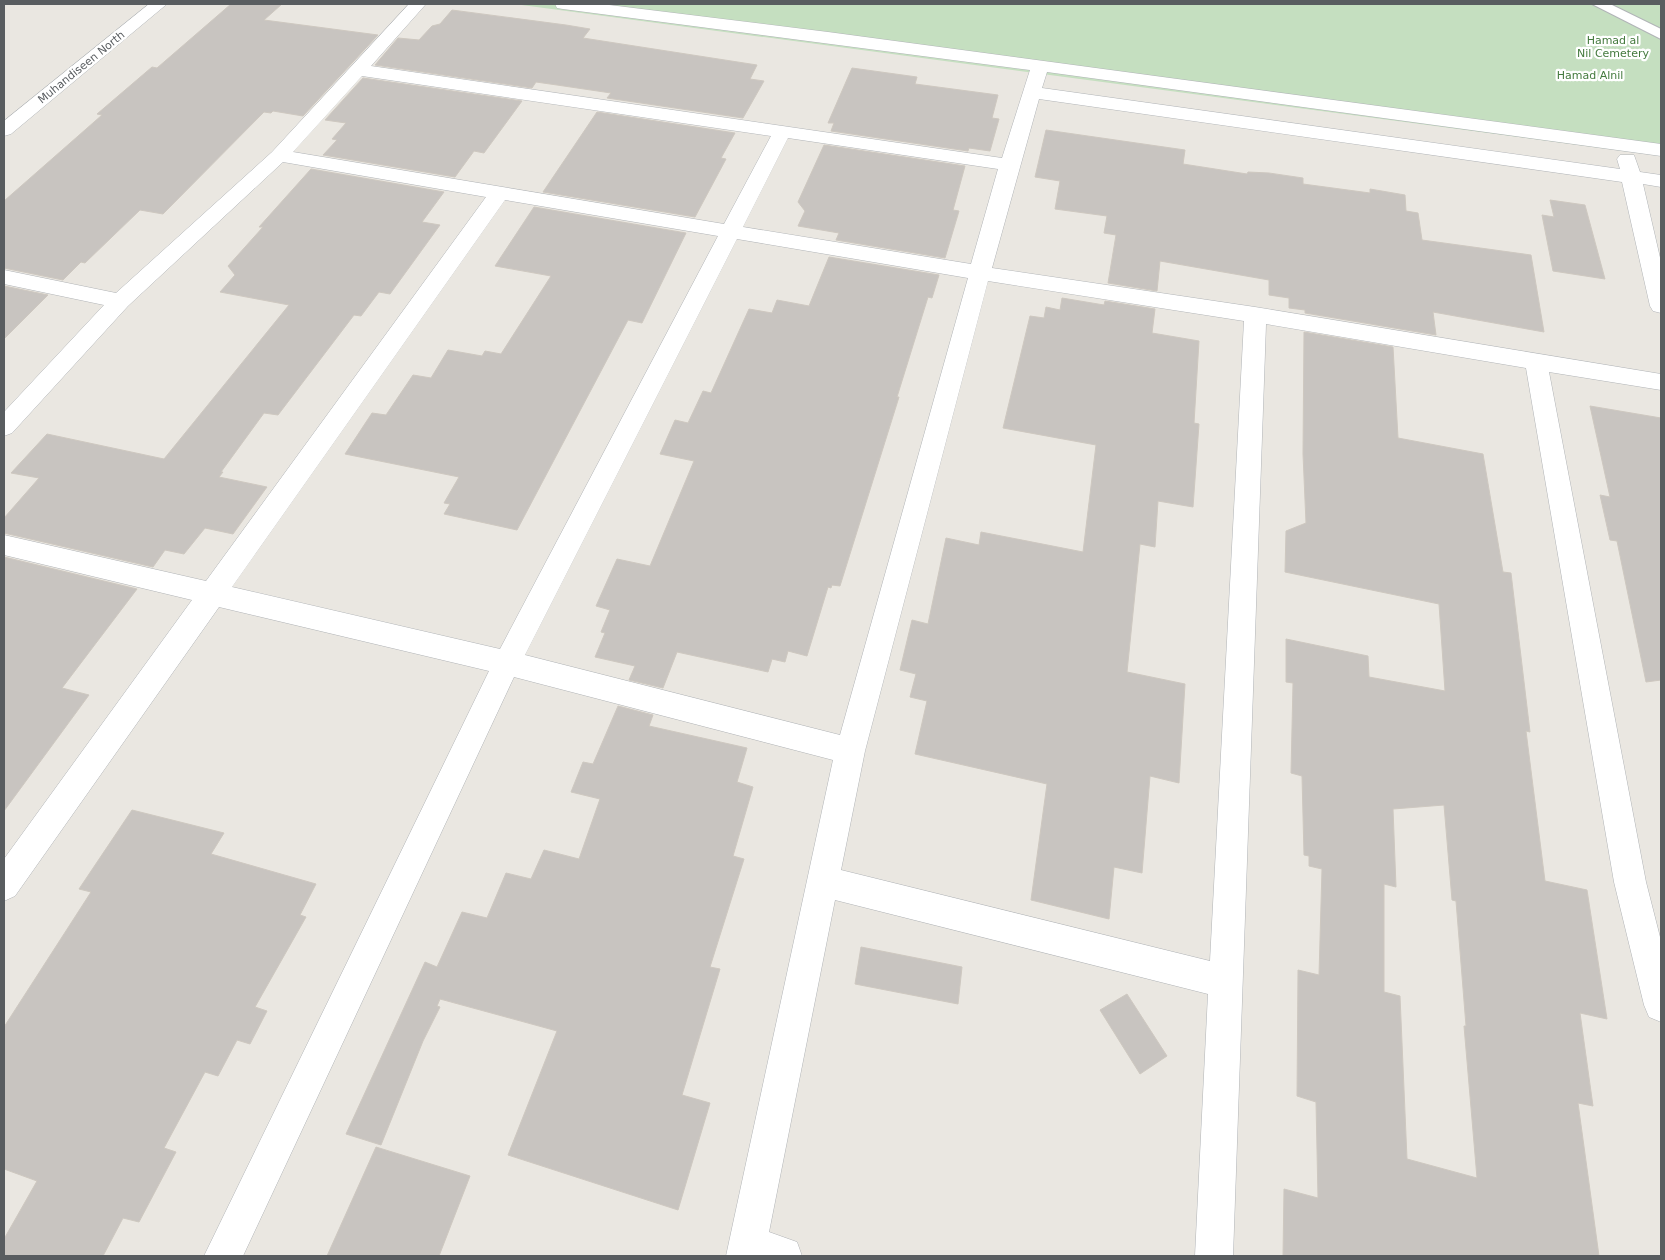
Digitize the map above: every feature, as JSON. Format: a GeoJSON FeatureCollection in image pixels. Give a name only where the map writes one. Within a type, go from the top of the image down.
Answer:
{"type":"FeatureCollection","features":[{"type":"Feature","properties":{"kind":"street","name":"Muhandiseen North"},"geometry":{"type":"LineString","coordinates":[[4,130],[159,4]]}},
{"type":"Feature","properties":{"kind":"street"},"geometry":{"type":"LineString","coordinates":[[4,427],[120,301],[279,156],[360,70],[418,4]]}},
{"type":"Feature","properties":{"kind":"street"},"geometry":{"type":"LineString","coordinates":[[563,4],[644,8],[1040,66],[1661,150]]}},
{"type":"Feature","properties":{"kind":"street"},"geometry":{"type":"LineString","coordinates":[[759,1252],[822,881],[850,751],[1009,165],[1040,66]]}},
{"type":"Feature","properties":{"kind":"street"},"geometry":{"type":"LineString","coordinates":[[360,70],[1009,165]]}},
{"type":"Feature","properties":{"kind":"street"},"geometry":{"type":"LineString","coordinates":[[1031,92],[1661,181]]}},
{"type":"Feature","properties":{"kind":"street"},"geometry":{"type":"LineString","coordinates":[[223,1256],[507,664],[730,229],[782,132]]}},
{"type":"Feature","properties":{"kind":"street"},"geometry":{"type":"LineString","coordinates":[[1624,144],[1661,306]]}},
{"type":"Feature","properties":{"kind":"street"},"geometry":{"type":"LineString","coordinates":[[279,156],[730,229],[981,273],[1255,315],[1661,382]]}},
{"type":"Feature","properties":{"kind":"street"},"geometry":{"type":"LineString","coordinates":[[4,885],[209,595],[500,192]]}},
{"type":"Feature","properties":{"kind":"street"},"geometry":{"type":"LineString","coordinates":[[4,277],[120,301]]}},
{"type":"Feature","properties":{"kind":"street"},"geometry":{"type":"LineString","coordinates":[[1214,1256],[1255,315]]}},
{"type":"Feature","properties":{"kind":"street"},"geometry":{"type":"LineString","coordinates":[[1536,362],[1630,882],[1661,1005]]}},
{"type":"Feature","properties":{"kind":"street"},"geometry":{"type":"LineString","coordinates":[[4,546],[507,664],[850,751]]}},
{"type":"Feature","properties":{"kind":"street"},"geometry":{"type":"LineString","coordinates":[[822,881],[1226,982]]}},
{"type":"Feature","properties":{"kind":"lane"},"geometry":{"type":"LineString","coordinates":[[1599,4],[1661,35]]}},
{"type":"Feature","properties":{"kind":"green space","name":"Hamad Alnil"},"geometry":{"type":"Polygon","coordinates":[[[514,4],[1661,4],[1661,156],[514,4]]]}},
{"type":"Feature","properties":{"kind":"building"},"geometry":{"type":"Polygon","coordinates":[[[231,4],[282,4],[264,20],[378,35],[303,116],[273,111],[271,113],[264,112],[163,214],[140,210],[85,263],[81,262],[63,280],[4,268],[4,201],[102,115],[97,114],[152,67],[157,68],[231,4]]]}},
{"type":"Feature","properties":{"kind":"building"},"geometry":{"type":"Polygon","coordinates":[[[452,10],[590,29],[583,38],[757,65],[750,79],[764,81],[743,118],[607,98],[611,93],[557,85],[536,82],[532,88],[375,65],[398,38],[419,40],[432,26],[440,24],[452,10]]]}},
{"type":"Feature","properties":{"kind":"building"},"geometry":{"type":"Polygon","coordinates":[[[852,68],[917,77],[915,84],[998,95],[992,118],[999,119],[990,151],[969,148],[968,151],[831,131],[834,123],[828,123],[852,68]]]}},
{"type":"Feature","properties":{"kind":"building"},"geometry":{"type":"Polygon","coordinates":[[[363,78],[522,101],[484,153],[474,151],[455,177],[323,155],[337,140],[332,139],[346,123],[325,120],[363,78]]]}},
{"type":"Feature","properties":{"kind":"building"},"geometry":{"type":"Polygon","coordinates":[[[597,112],[735,133],[721,158],[726,159],[695,217],[543,192],[597,112]]]}},
{"type":"Feature","properties":{"kind":"building"},"geometry":{"type":"Polygon","coordinates":[[[1046,130],[1185,150],[1183,164],[1247,174],[1248,172],[1269,173],[1303,178],[1303,184],[1370,193],[1370,189],[1405,195],[1406,211],[1418,213],[1422,240],[1531,255],[1544,332],[1433,312],[1436,335],[1305,313],[1305,310],[1289,308],[1289,298],[1269,295],[1269,280],[1160,261],[1157,291],[1108,283],[1116,235],[1104,233],[1107,216],[1055,209],[1060,181],[1035,177],[1046,130]]]}},
{"type":"Feature","properties":{"kind":"building"},"geometry":{"type":"Polygon","coordinates":[[[824,145],[965,166],[953,210],[959,211],[945,258],[836,240],[839,233],[798,226],[805,211],[798,202],[824,145]]]}},
{"type":"Feature","properties":{"kind":"building"},"geometry":{"type":"Polygon","coordinates":[[[311,169],[444,192],[422,222],[440,225],[390,294],[379,292],[361,316],[354,315],[278,415],[264,413],[221,472],[223,472],[219,477],[267,487],[233,534],[205,528],[184,554],[165,550],[153,567],[4,533],[4,518],[39,478],[11,473],[47,434],[164,459],[289,305],[220,292],[235,275],[228,266],[263,227],[259,227],[311,169]]]}},
{"type":"Feature","properties":{"kind":"building"},"geometry":{"type":"Polygon","coordinates":[[[1550,200],[1585,205],[1605,279],[1553,271],[1542,215],[1554,217],[1550,200]]]}},
{"type":"Feature","properties":{"kind":"building"},"geometry":{"type":"Polygon","coordinates":[[[534,207],[686,233],[642,323],[628,320],[517,530],[444,514],[450,504],[444,503],[459,477],[345,454],[372,413],[386,415],[413,375],[431,378],[448,350],[482,356],[485,351],[501,354],[551,276],[495,266],[534,207]]]}},
{"type":"Feature","properties":{"kind":"building"},"geometry":{"type":"Polygon","coordinates":[[[829,257],[939,275],[932,298],[928,297],[840,586],[832,585],[831,588],[828,587],[807,656],[788,651],[785,662],[772,659],[768,672],[677,652],[663,688],[629,680],[635,666],[595,657],[605,633],[601,632],[610,610],[596,606],[617,559],[650,566],[694,461],[660,454],[675,420],[688,423],[703,391],[711,393],[749,309],[772,313],[777,300],[809,306],[829,257]]]}},
{"type":"Feature","properties":{"kind":"building"},"geometry":{"type":"Polygon","coordinates":[[[4,286],[48,295],[4,339],[4,286]]]}},
{"type":"Feature","properties":{"kind":"building"},"geometry":{"type":"Polygon","coordinates":[[[1062,298],[1104,305],[1105,301],[1155,309],[1152,333],[1199,341],[1194,423],[1199,424],[1193,507],[1158,501],[1155,547],[1140,544],[1127,672],[1185,684],[1179,783],[1150,776],[1142,873],[1114,867],[1109,919],[1031,900],[1047,784],[915,754],[927,701],[910,697],[916,674],[900,670],[912,620],[928,624],[946,538],[979,545],[981,532],[1083,552],[1096,445],[1003,428],[1030,316],[1044,318],[1046,307],[1060,310],[1062,298]]]}},
{"type":"Feature","properties":{"kind":"building"},"geometry":{"type":"Polygon","coordinates":[[[1304,332],[1393,347],[1398,438],[1483,454],[1503,572],[1511,573],[1530,732],[1526,731],[1545,881],[1587,890],[1607,1019],[1580,1013],[1593,1106],[1578,1103],[1599,1256],[1283,1256],[1284,1189],[1318,1198],[1316,1102],[1297,1096],[1298,970],[1319,975],[1322,869],[1309,866],[1309,856],[1304,855],[1302,776],[1291,773],[1293,683],[1286,682],[1286,639],[1368,656],[1369,677],[1445,691],[1439,604],[1285,572],[1286,531],[1306,523],[1303,454],[1304,332]],[[1444,805],[1393,809],[1396,887],[1384,884],[1384,992],[1400,996],[1407,1159],[1477,1178],[1456,901],[1452,900],[1444,805]]]}},
{"type":"Feature","properties":{"kind":"building"},"geometry":{"type":"Polygon","coordinates":[[[1590,406],[1661,418],[1661,680],[1646,682],[1617,541],[1610,540],[1600,495],[1610,497],[1590,406]]]}},
{"type":"Feature","properties":{"kind":"building"},"geometry":{"type":"Polygon","coordinates":[[[4,557],[137,589],[62,688],[89,695],[4,811],[4,557]]]}},
{"type":"Feature","properties":{"kind":"building"},"geometry":{"type":"Polygon","coordinates":[[[618,706],[653,715],[649,726],[747,748],[737,782],[753,787],[733,856],[744,859],[710,967],[720,969],[682,1095],[710,1103],[678,1210],[508,1155],[557,1031],[440,999],[437,1006],[440,1007],[423,1041],[381,1145],[346,1134],[425,962],[437,967],[462,912],[487,918],[506,873],[531,879],[544,850],[579,859],[600,799],[571,792],[583,762],[593,764],[618,706]]]}},
{"type":"Feature","properties":{"kind":"building"},"geometry":{"type":"Polygon","coordinates":[[[132,810],[224,833],[211,854],[316,884],[300,915],[306,917],[255,1007],[267,1011],[250,1044],[237,1040],[218,1076],[205,1072],[164,1148],[176,1152],[139,1222],[123,1218],[103,1256],[4,1256],[4,1239],[37,1181],[4,1169],[4,1027],[91,892],[79,889],[132,810]]]}},
{"type":"Feature","properties":{"kind":"building"},"geometry":{"type":"Polygon","coordinates":[[[861,947],[962,967],[958,1004],[855,984],[861,947]]]}},
{"type":"Feature","properties":{"kind":"building"},"geometry":{"type":"Polygon","coordinates":[[[1127,994],[1167,1056],[1140,1074],[1100,1010],[1127,994]]]}},
{"type":"Feature","properties":{"kind":"building"},"geometry":{"type":"Polygon","coordinates":[[[376,1147],[470,1176],[439,1256],[327,1256],[376,1147]]]}},
{"type":"Feature","properties":{"kind":"park label","name":"Hamad al Nil Cemetery"},"geometry":{"type":"Point","coordinates":[1613,46]}}]}
